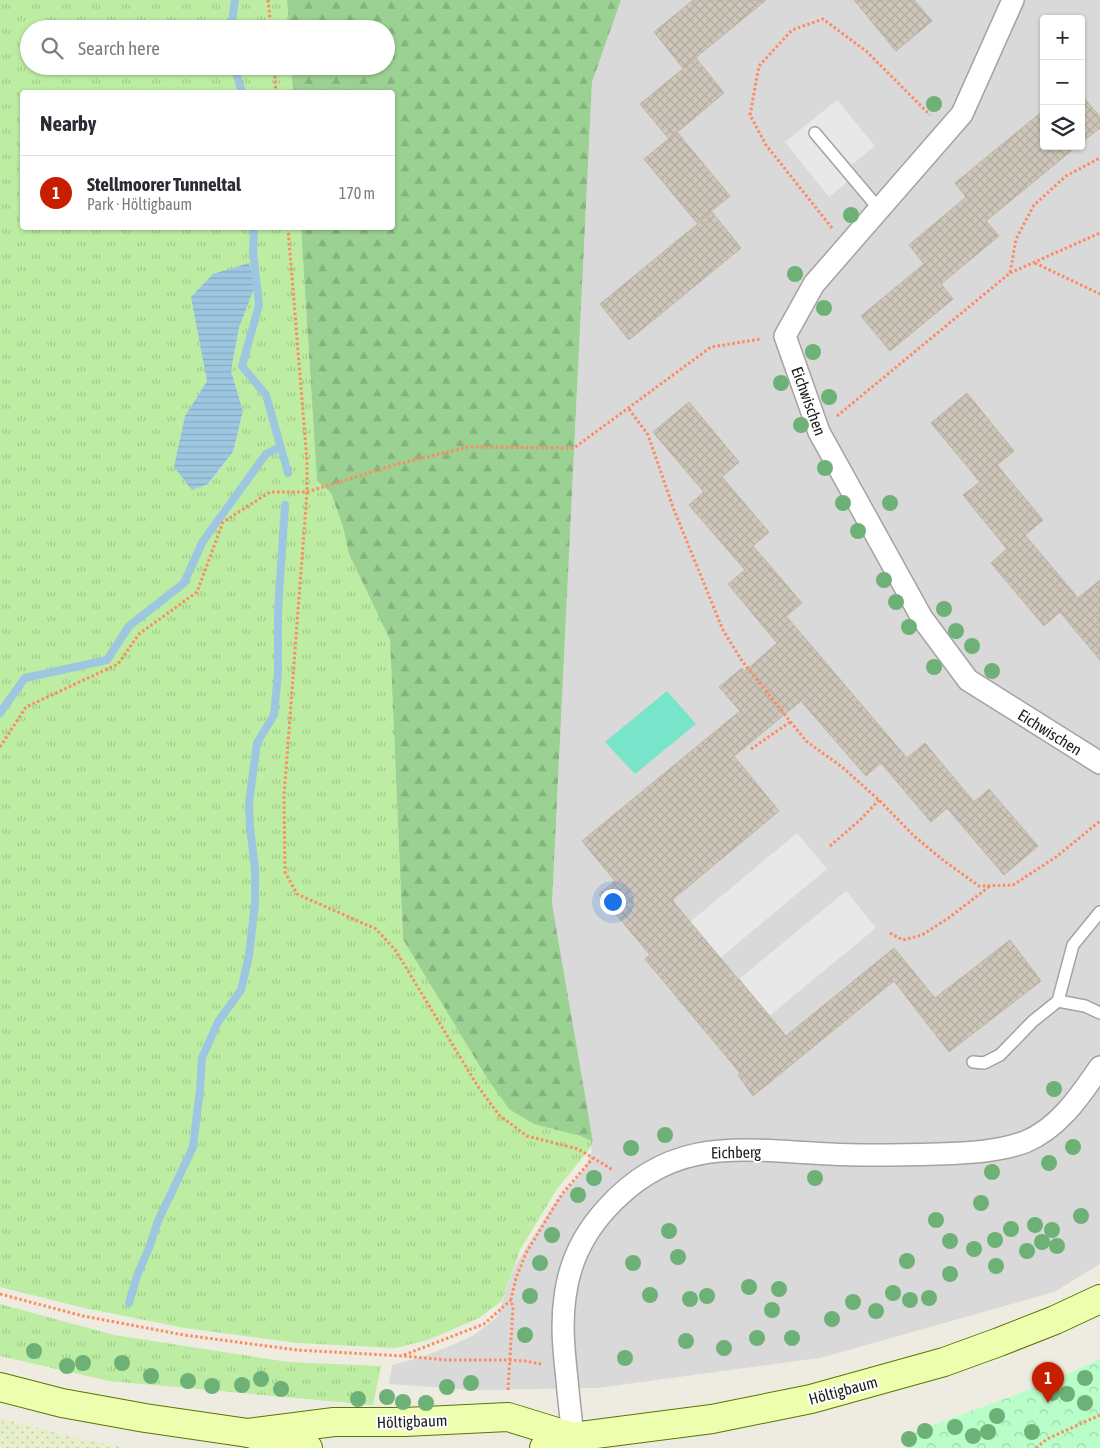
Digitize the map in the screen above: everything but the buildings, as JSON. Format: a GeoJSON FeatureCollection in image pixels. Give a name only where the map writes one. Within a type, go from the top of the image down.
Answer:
{"type":"FeatureCollection","features":[{"type":"Feature","properties":{"kind":"main road","name":"Höltigbaum"},"geometry":{"type":"LineString","coordinates":[[544,1448],[712,1419],[812,1399],[944,1362],[1039,1326],[1100,1299]]}},
{"type":"Feature","properties":{"kind":"main road","name":"Höltigbaum"},"geometry":{"type":"LineString","coordinates":[[0,1387],[62,1403],[145,1418],[248,1433],[308,1448]]}},
{"type":"Feature","properties":{"kind":"main road","name":"Höltigbaum"},"geometry":{"type":"LineString","coordinates":[[248,1433],[334,1422],[405,1422],[508,1417],[574,1442]]}},
{"type":"Feature","properties":{"kind":"street"},"geometry":{"type":"LineString","coordinates":[[785,336],[814,284],[962,114],[1013,0]]}},
{"type":"Feature","properties":{"kind":"street","name":"Eichwischen"},"geometry":{"type":"LineString","coordinates":[[785,336],[819,432],[922,618],[968,680],[1100,763]]}},
{"type":"Feature","properties":{"kind":"street","name":"Eichberg"},"geometry":{"type":"LineString","coordinates":[[574,1442],[562,1323],[565,1295],[571,1270],[586,1234],[599,1216],[627,1187],[643,1175],[673,1160],[689,1155],[726,1150],[850,1155],[960,1153],[1004,1148],[1026,1141],[1042,1133],[1057,1121],[1082,1093],[1100,1066]]}},
{"type":"Feature","properties":{"kind":"lane"},"geometry":{"type":"LineString","coordinates":[[815,133],[879,209]]}},
{"type":"Feature","properties":{"kind":"lane"},"geometry":{"type":"LineString","coordinates":[[973,1062],[984,1063],[1000,1055],[1033,1021],[1058,1001],[1073,945],[1100,912]]}},
{"type":"Feature","properties":{"kind":"lane"},"geometry":{"type":"LineString","coordinates":[[1058,1001],[1085,1006],[1100,1013]]}},
{"type":"Feature","properties":{"kind":"path"},"geometry":{"type":"LineString","coordinates":[[268,0],[270,20]]}},
{"type":"Feature","properties":{"kind":"path"},"geometry":{"type":"LineString","coordinates":[[846,246],[766,145],[750,115],[758,66],[792,30],[823,19],[866,51],[947,131]]}},
{"type":"Feature","properties":{"kind":"path"},"geometry":{"type":"LineString","coordinates":[[275,75],[276,90]]}},
{"type":"Feature","properties":{"kind":"path"},"geometry":{"type":"LineString","coordinates":[[1010,273],[1016,239],[1034,205],[1066,176],[1100,158]]}},
{"type":"Feature","properties":{"kind":"path"},"geometry":{"type":"LineString","coordinates":[[288,230],[307,462],[307,492],[284,796],[285,872],[297,894],[376,929],[396,951],[477,1085],[499,1114],[527,1136],[578,1149],[592,1158],[562,1194],[526,1252],[516,1278],[511,1300],[513,1308],[509,1360],[508,1417]]}},
{"type":"Feature","properties":{"kind":"path"},"geometry":{"type":"LineString","coordinates":[[819,432],[1010,273],[1100,233]]}},
{"type":"Feature","properties":{"kind":"path"},"geometry":{"type":"LineString","coordinates":[[1034,263],[1100,294]]}},
{"type":"Feature","properties":{"kind":"path"},"geometry":{"type":"LineString","coordinates":[[0,747],[26,707],[118,664],[139,634],[197,592],[223,522],[270,492],[307,492],[394,465],[468,447],[574,448],[711,347],[785,336]]}},
{"type":"Feature","properties":{"kind":"path"},"geometry":{"type":"LineString","coordinates":[[629,409],[648,435],[674,510],[723,630],[742,661],[806,741],[842,766],[914,836],[979,886],[1013,884],[1056,857],[1100,821]]}},
{"type":"Feature","properties":{"kind":"path"},"geometry":{"type":"LineString","coordinates":[[751,749],[790,722]]}},
{"type":"Feature","properties":{"kind":"path"},"geometry":{"type":"LineString","coordinates":[[830,846],[860,820],[879,800]]}},
{"type":"Feature","properties":{"kind":"path"},"geometry":{"type":"LineString","coordinates":[[890,933],[902,940],[922,935],[950,918],[990,885]]}},
{"type":"Feature","properties":{"kind":"path"},"geometry":{"type":"LineString","coordinates":[[0,1294],[83,1316],[184,1335],[297,1350],[446,1360],[525,1361],[566,1370]]}},
{"type":"Feature","properties":{"kind":"path"},"geometry":{"type":"LineString","coordinates":[[403,1356],[484,1324],[511,1300]]}},
{"type":"Feature","properties":{"kind":"path"},"geometry":{"type":"LineString","coordinates":[[1036,1448],[1047,1439],[1100,1415]]}},
{"type":"Feature","properties":{"kind":"shaded area"},"geometry":{"type":"Polygon","coordinates":[[[621,0],[1100,0],[1100,1264],[1054,1292],[820,1358],[597,1388],[475,1390],[389,1384],[392,1365],[422,1357],[455,1344],[474,1335],[497,1317],[515,1266],[553,1205],[584,1170],[592,1152],[552,904],[592,82],[621,0]]]}},
{"type":"Feature","properties":{"kind":"shaded area"},"geometry":{"type":"Polygon","coordinates":[[[837,100],[875,146],[844,171],[851,179],[829,197],[785,142],[837,100]]]}},
{"type":"Feature","properties":{"kind":"shaded area"},"geometry":{"type":"Polygon","coordinates":[[[797,833],[827,869],[720,958],[690,922],[797,833]]]}},
{"type":"Feature","properties":{"kind":"shaded area"},"geometry":{"type":"Polygon","coordinates":[[[846,891],[876,928],[769,1016],[739,979],[846,891]]]}},
{"type":"Feature","properties":{"kind":"green space"},"geometry":{"type":"Polygon","coordinates":[[[0,0],[287,0],[288,20],[20,20],[20,75],[292,75],[293,90],[20,90],[20,230],[301,230],[317,481],[331,493],[343,527],[349,554],[390,640],[403,939],[581,1136],[593,1142],[588,1151],[557,1189],[520,1250],[502,1301],[479,1318],[428,1340],[395,1348],[298,1343],[185,1328],[84,1308],[0,1287],[0,0]],[[255,286],[207,381],[185,416],[209,484],[233,452],[243,411],[231,371],[239,328],[255,286]]]}},
{"type":"Feature","properties":{"kind":"green space"},"geometry":{"type":"Polygon","coordinates":[[[287,0],[621,0],[592,82],[552,904],[593,1142],[581,1136],[534,1124],[509,1109],[487,1078],[403,939],[390,640],[349,554],[343,527],[331,493],[317,481],[301,230],[395,230],[395,90],[293,90],[292,75],[395,75],[395,20],[288,20],[287,0]]]}},
{"type":"Feature","properties":{"kind":"green space"},"geometry":{"type":"Polygon","coordinates":[[[667,691],[696,724],[635,774],[605,742],[667,691]]]}},
{"type":"Feature","properties":{"kind":"green space"},"geometry":{"type":"Polygon","coordinates":[[[0,1304],[114,1335],[288,1362],[381,1366],[373,1405],[109,1381],[0,1356],[0,1304]]]}},
{"type":"Feature","properties":{"kind":"green space"},"geometry":{"type":"Polygon","coordinates":[[[1100,1359],[1100,1448],[907,1448],[915,1432],[1052,1381],[1100,1359]]]}},
{"type":"Feature","properties":{"kind":"green space"},"geometry":{"type":"Polygon","coordinates":[[[0,1418],[76,1438],[128,1448],[0,1448],[0,1418]]]}},
{"type":"Feature","properties":{"kind":"water"},"geometry":{"type":"Polygon","coordinates":[[[249,263],[255,286],[239,328],[231,371],[243,411],[233,452],[208,484],[192,490],[174,467],[185,416],[207,381],[191,297],[213,274],[249,263]]]}},
{"type":"Feature","properties":{"kind":"waterway"},"geometry":{"type":"LineString","coordinates":[[232,20],[235,0]]}},
{"type":"Feature","properties":{"kind":"waterway"},"geometry":{"type":"LineString","coordinates":[[237,75],[241,90]]}},
{"type":"Feature","properties":{"kind":"waterway"},"geometry":{"type":"LineString","coordinates":[[254,230],[253,252],[259,305],[242,366],[266,395],[288,473]]}},
{"type":"Feature","properties":{"kind":"waterway"},"geometry":{"type":"LineString","coordinates":[[0,713],[25,678],[107,660],[129,626],[184,583],[203,541],[266,454],[280,447]]}},
{"type":"Feature","properties":{"kind":"waterway"},"geometry":{"type":"LineString","coordinates":[[129,1303],[138,1273],[158,1221],[193,1147],[202,1058],[218,1022],[241,990],[249,956],[255,903],[255,869],[249,803],[257,743],[274,715],[278,673],[278,611],[285,505]]}},
{"type":"Feature","properties":{"kind":"place","name":"Stellmoorer Tunneltal"},"geometry":{"type":"Point","coordinates":[1048,1403]}}]}
